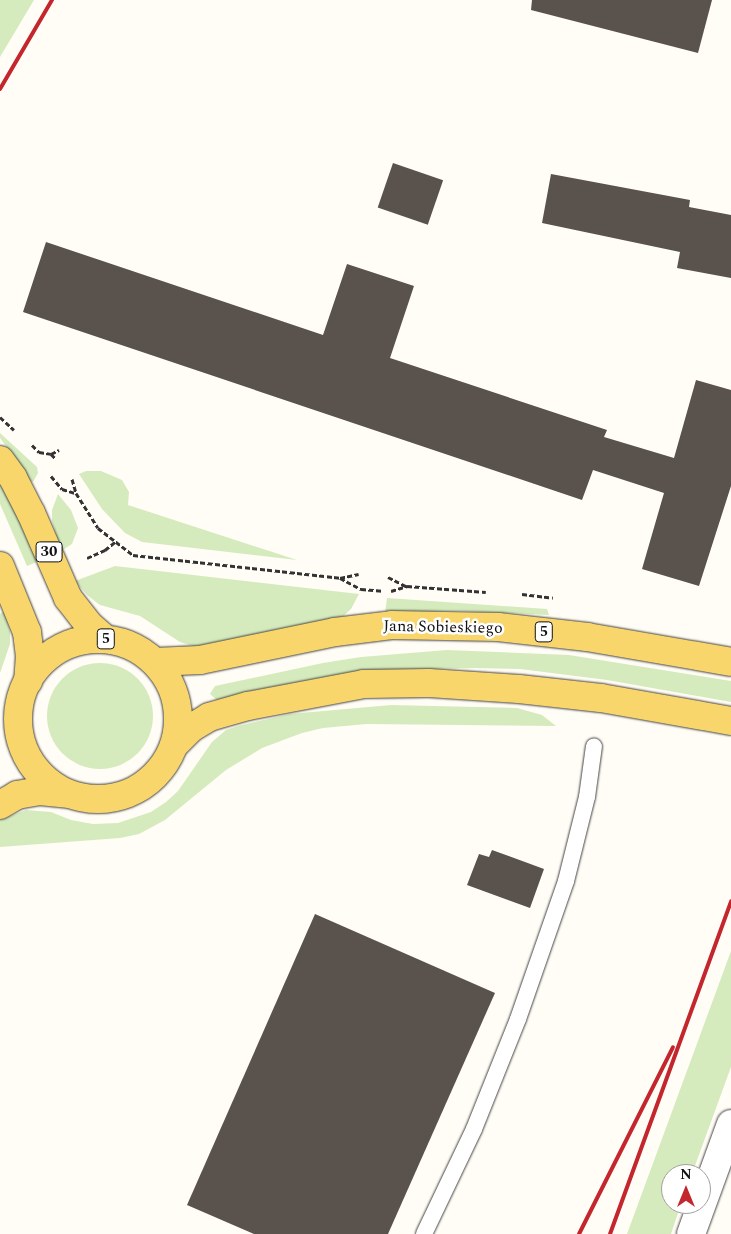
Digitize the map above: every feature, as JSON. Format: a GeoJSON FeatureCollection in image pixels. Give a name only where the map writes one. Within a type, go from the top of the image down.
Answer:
{"type":"FeatureCollection","features":[{"type":"Feature","properties":{"kind":"main road","name":"30"},"geometry":{"type":"LineString","coordinates":[[0,460],[13,478],[31,513],[68,598],[83,617],[105,639]]}},
{"type":"Feature","properties":{"kind":"main road"},"geometry":{"type":"LineString","coordinates":[[0,566],[27,632],[30,654],[28,681]]}},
{"type":"Feature","properties":{"kind":"main road","name":"Jana Sobieskiego"},"geometry":{"type":"LineString","coordinates":[[155,662],[200,660],[335,632],[392,625],[498,627],[577,636],[731,662]]}},
{"type":"Feature","properties":{"kind":"main road","name":"5"},"geometry":{"type":"LineString","coordinates":[[0,805],[17,795],[40,791],[90,799],[112,798],[132,792],[150,780],[165,764],[174,744],[178,715],[172,687],[155,662],[140,651],[123,643],[105,639],[82,640],[60,648],[41,662],[28,681],[20,698],[18,716],[20,736],[26,754],[37,771],[51,784],[68,794]]}},
{"type":"Feature","properties":{"kind":"main road","name":"5"},"geometry":{"type":"LineString","coordinates":[[174,744],[191,728],[209,717],[248,706],[364,684],[429,683],[519,688],[601,698],[731,721]]}},
{"type":"Feature","properties":{"kind":"main road","name":"5"},"geometry":{"type":"LineString","coordinates":[[0,741],[18,716]]}},
{"type":"Feature","properties":{"kind":"street"},"geometry":{"type":"LineString","coordinates":[[691,1234],[731,1124]]}},
{"type":"Feature","properties":{"kind":"lane"},"geometry":{"type":"LineString","coordinates":[[424,1234],[474,1130],[518,1018],[566,881],[586,797],[594,746]]}},
{"type":"Feature","properties":{"kind":"path"},"geometry":{"type":"LineString","coordinates":[[51,454],[59,450]]}},
{"type":"Feature","properties":{"kind":"path"},"geometry":{"type":"LineString","coordinates":[[48,472],[62,489],[76,493]]}},
{"type":"Feature","properties":{"kind":"path"},"geometry":{"type":"LineString","coordinates":[[72,479],[76,493],[98,528],[133,556],[340,578],[359,574]]}},
{"type":"Feature","properties":{"kind":"path"},"geometry":{"type":"LineString","coordinates":[[105,550],[114,542]]}},
{"type":"Feature","properties":{"kind":"path"},"geometry":{"type":"LineString","coordinates":[[388,577],[407,586]]}},
{"type":"Feature","properties":{"kind":"path"},"geometry":{"type":"LineString","coordinates":[[340,578],[360,589],[387,592]]}},
{"type":"Feature","properties":{"kind":"green space"},"geometry":{"type":"Polygon","coordinates":[[[0,0],[34,0],[0,57],[0,0]]]}},
{"type":"Feature","properties":{"kind":"green space"},"geometry":{"type":"Polygon","coordinates":[[[0,433],[37,467],[38,473],[33,482],[29,481],[0,438],[0,433]]]}},
{"type":"Feature","properties":{"kind":"green space"},"geometry":{"type":"Polygon","coordinates":[[[86,471],[101,471],[122,480],[129,492],[128,505],[297,560],[142,542],[125,533],[102,509],[79,474],[86,471]]]}},
{"type":"Feature","properties":{"kind":"green space"},"geometry":{"type":"Polygon","coordinates":[[[0,482],[39,561],[27,566],[0,504],[0,482]]]}},
{"type":"Feature","properties":{"kind":"green space"},"geometry":{"type":"Polygon","coordinates":[[[58,494],[71,510],[78,528],[72,544],[61,551],[52,521],[52,510],[58,494]]]}},
{"type":"Feature","properties":{"kind":"green space"},"geometry":{"type":"Polygon","coordinates":[[[115,566],[359,594],[351,609],[341,618],[196,647],[180,642],[140,616],[100,605],[87,595],[75,581],[115,566]]]}},
{"type":"Feature","properties":{"kind":"green space"},"geometry":{"type":"Polygon","coordinates":[[[387,598],[547,609],[549,615],[462,611],[385,613],[387,598]]]}},
{"type":"Feature","properties":{"kind":"green space"},"geometry":{"type":"Polygon","coordinates":[[[4,611],[10,631],[10,644],[0,673],[0,614],[4,611]]]}},
{"type":"Feature","properties":{"kind":"green space"},"geometry":{"type":"Polygon","coordinates":[[[447,650],[569,655],[731,681],[731,702],[607,680],[520,669],[474,668],[392,670],[218,701],[210,694],[215,686],[323,663],[361,657],[447,650]]]}},
{"type":"Feature","properties":{"kind":"green space"},"geometry":{"type":"Polygon","coordinates":[[[100,663],[120,667],[137,679],[149,696],[153,716],[149,736],[137,753],[120,765],[100,769],[80,765],[63,753],[51,736],[47,716],[51,696],[63,679],[80,667],[100,663]]]}},
{"type":"Feature","properties":{"kind":"green space"},"geometry":{"type":"Polygon","coordinates":[[[391,705],[517,708],[542,715],[556,726],[366,724],[323,728],[302,733],[262,748],[226,770],[165,820],[139,834],[120,838],[0,847],[0,820],[26,810],[51,812],[71,820],[93,824],[118,823],[151,812],[178,791],[212,742],[226,730],[290,714],[391,705]]]}},
{"type":"Feature","properties":{"kind":"green space"},"geometry":{"type":"Polygon","coordinates":[[[731,951],[731,1067],[696,1164],[661,1164],[661,1214],[678,1214],[671,1234],[627,1234],[731,951]]]}},
{"type":"Feature","properties":{"kind":"building"},"geometry":{"type":"Polygon","coordinates":[[[532,0],[712,0],[698,53],[531,10],[532,0]]]}},
{"type":"Feature","properties":{"kind":"building"},"geometry":{"type":"Polygon","coordinates":[[[393,163],[443,180],[428,225],[378,207],[393,163]]]}},
{"type":"Feature","properties":{"kind":"building"},"geometry":{"type":"Polygon","coordinates":[[[551,174],[690,200],[689,207],[731,215],[731,278],[677,268],[680,252],[542,223],[551,174]]]}},
{"type":"Feature","properties":{"kind":"building"},"geometry":{"type":"Polygon","coordinates":[[[46,242],[323,335],[347,264],[414,286],[390,358],[607,430],[604,437],[674,458],[696,380],[731,390],[731,486],[699,586],[642,569],[664,493],[593,470],[582,500],[23,312],[46,242]]]}},
{"type":"Feature","properties":{"kind":"building"},"geometry":{"type":"Polygon","coordinates":[[[492,850],[544,869],[530,908],[467,885],[479,854],[489,857],[492,850]]]}},
{"type":"Feature","properties":{"kind":"building"},"geometry":{"type":"Polygon","coordinates":[[[315,914],[495,993],[388,1234],[254,1234],[187,1205],[315,914]]]}},
{"type":"Feature","properties":{"kind":"railway"},"geometry":{"type":"LineString","coordinates":[[0,89],[52,0]]}},
{"type":"Feature","properties":{"kind":"railway"},"geometry":{"type":"LineString","coordinates":[[610,1234],[731,901]]}},
{"type":"Feature","properties":{"kind":"railway"},"geometry":{"type":"LineString","coordinates":[[579,1234],[673,1047]]}}]}
